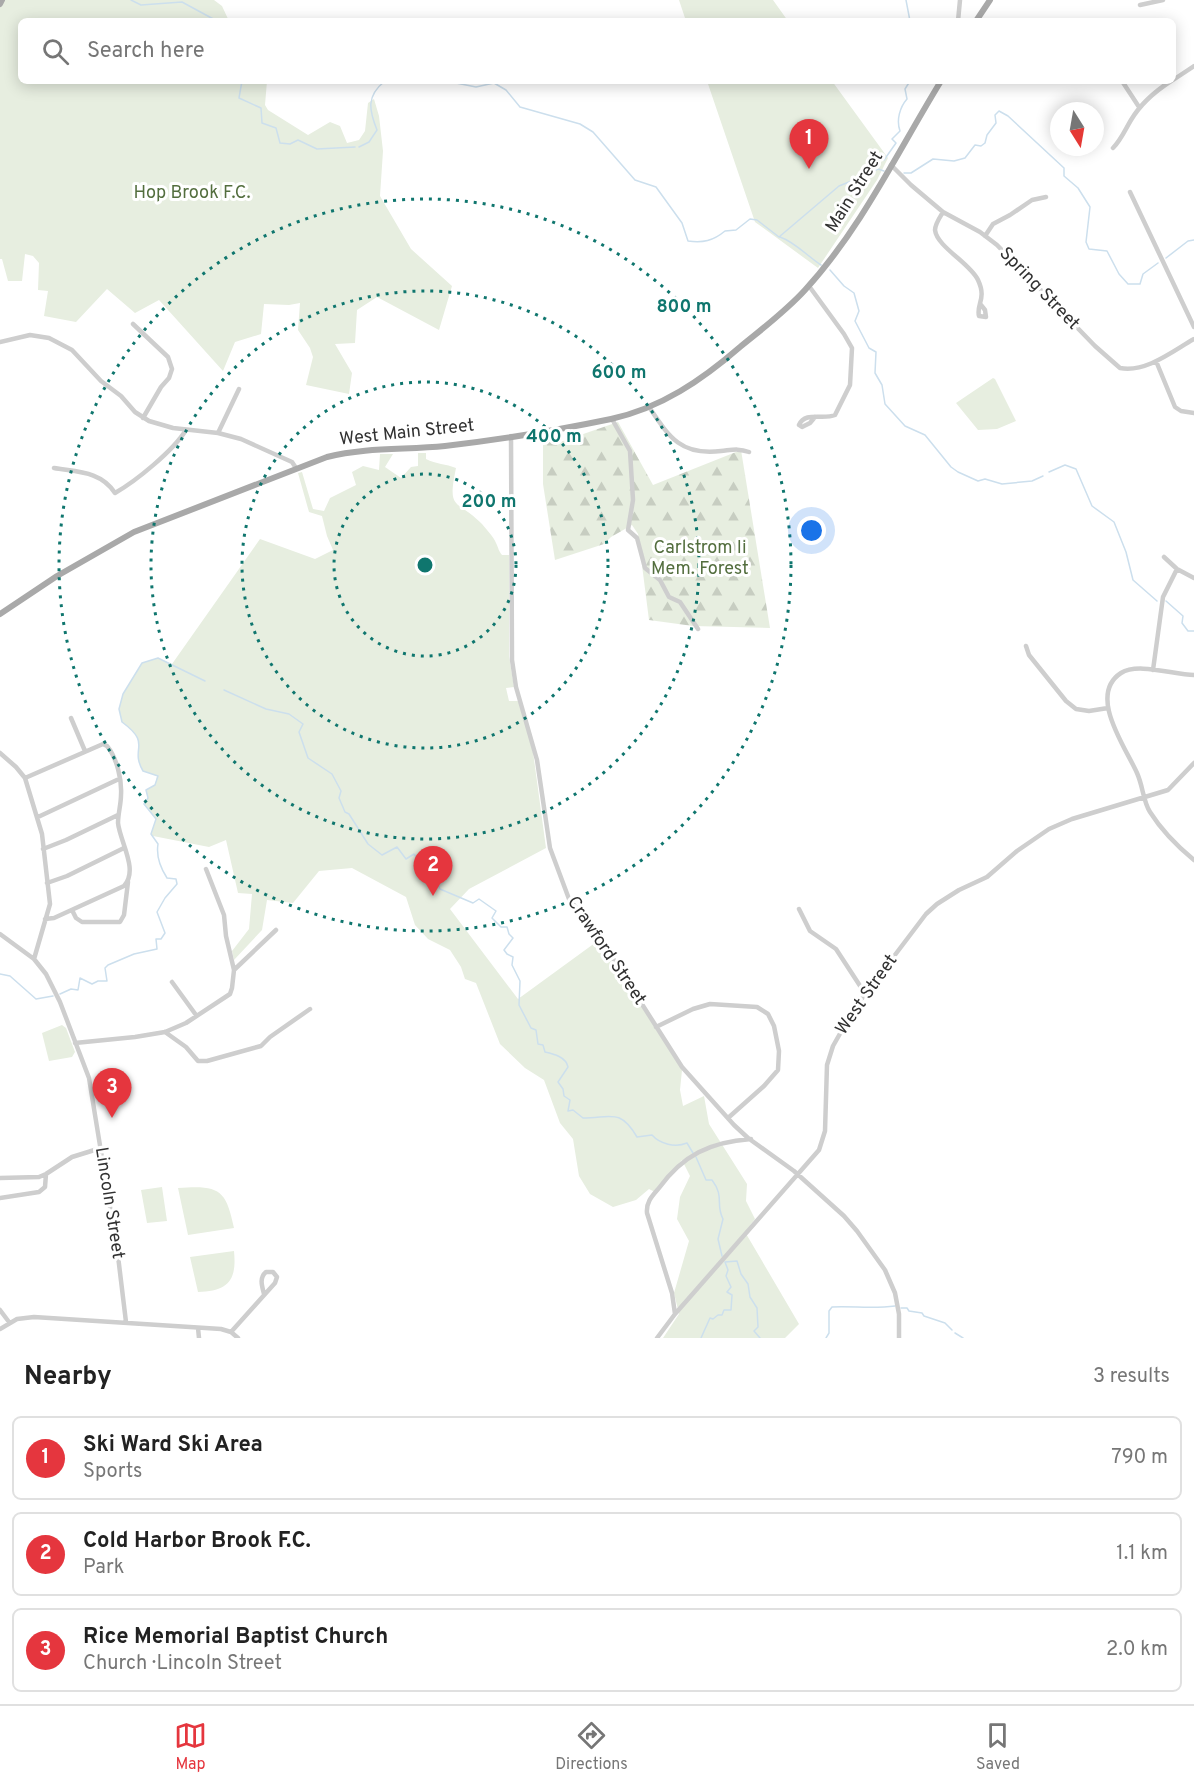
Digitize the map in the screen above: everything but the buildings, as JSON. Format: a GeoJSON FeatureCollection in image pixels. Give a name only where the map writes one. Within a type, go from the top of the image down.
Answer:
{"type":"FeatureCollection","features":[{"type":"Feature","properties":{"kind":"main road"},"geometry":{"type":"LineString","coordinates":[[0,4],[2,0]]}},
{"type":"Feature","properties":{"kind":"main road"},"geometry":{"type":"LineString","coordinates":[[978,18],[990,0]]}},
{"type":"Feature","properties":{"kind":"main road","name":"Main Street"},"geometry":{"type":"LineString","coordinates":[[784,311],[809,286],[844,240],[939,84]]}},
{"type":"Feature","properties":{"kind":"main road","name":"West Main Street"},"geometry":{"type":"LineString","coordinates":[[0,614],[57,576],[134,532],[327,457],[354,452],[444,446],[512,436],[612,419],[650,406],[682,391],[703,377],[784,311]]}},
{"type":"Feature","properties":{"kind":"street"},"geometry":{"type":"LineString","coordinates":[[958,18],[960,0]]}},
{"type":"Feature","properties":{"kind":"street"},"geometry":{"type":"LineString","coordinates":[[1140,5],[1163,0]]}},
{"type":"Feature","properties":{"kind":"street"},"geometry":{"type":"LineString","coordinates":[[1176,77],[1194,66]]}},
{"type":"Feature","properties":{"kind":"street"},"geometry":{"type":"LineString","coordinates":[[1124,84],[1139,108]]}},
{"type":"Feature","properties":{"kind":"street"},"geometry":{"type":"LineString","coordinates":[[1113,148],[1120,141],[1139,108],[1150,95],[1166,84]]}},
{"type":"Feature","properties":{"kind":"street","name":"Spring Street"},"geometry":{"type":"LineString","coordinates":[[891,165],[943,212],[997,245],[1117,367],[1132,369],[1156,361],[1194,339]]}},
{"type":"Feature","properties":{"kind":"street"},"geometry":{"type":"LineString","coordinates":[[1130,192],[1194,327]]}},
{"type":"Feature","properties":{"kind":"street"},"geometry":{"type":"LineString","coordinates":[[985,236],[993,224],[1032,200],[1046,197]]}},
{"type":"Feature","properties":{"kind":"street"},"geometry":{"type":"LineString","coordinates":[[943,212],[936,225],[936,232],[978,279],[981,289],[981,305]]}},
{"type":"Feature","properties":{"kind":"street"},"geometry":{"type":"LineString","coordinates":[[809,286],[852,348],[850,385],[836,415],[827,418],[815,417]]}},
{"type":"Feature","properties":{"kind":"street"},"geometry":{"type":"LineString","coordinates":[[133,324],[168,357],[172,369],[170,378],[161,387],[143,418]]}},
{"type":"Feature","properties":{"kind":"street"},"geometry":{"type":"LineString","coordinates":[[0,342],[36,334],[58,342],[72,350],[101,381],[143,418],[157,424],[218,434],[255,444],[292,462],[296,468]]}},
{"type":"Feature","properties":{"kind":"street"},"geometry":{"type":"LineString","coordinates":[[1156,361],[1175,407],[1181,411],[1194,413]]}},
{"type":"Feature","properties":{"kind":"street"},"geometry":{"type":"LineString","coordinates":[[218,434],[239,389]]}},
{"type":"Feature","properties":{"kind":"street"},"geometry":{"type":"LineString","coordinates":[[650,406],[669,436],[681,446],[702,451],[739,448],[749,452]]}},
{"type":"Feature","properties":{"kind":"street"},"geometry":{"type":"LineString","coordinates":[[612,419],[630,451],[633,500],[628,530],[637,538],[645,568],[660,580],[669,597],[680,602],[698,629]]}},
{"type":"Feature","properties":{"kind":"street"},"geometry":{"type":"LineString","coordinates":[[54,468],[95,475],[108,484],[115,493],[140,478],[176,445],[186,430]]}},
{"type":"Feature","properties":{"kind":"street","name":"Crawford Street"},"geometry":{"type":"LineString","coordinates":[[512,436],[512,660],[517,691],[537,760],[552,853],[569,899],[598,935],[679,1063],[728,1118],[751,1139],[798,1174],[850,1222],[885,1270],[898,1304],[899,1338]]}},
{"type":"Feature","properties":{"kind":"street"},"geometry":{"type":"LineString","coordinates":[[1164,557],[1177,569],[1194,578]]}},
{"type":"Feature","properties":{"kind":"street"},"geometry":{"type":"LineString","coordinates":[[1153,670],[1163,597],[1177,569]]}},
{"type":"Feature","properties":{"kind":"street"},"geometry":{"type":"LineString","coordinates":[[1026,646],[1029,655],[1072,706],[1083,711],[1108,708]]}},
{"type":"Feature","properties":{"kind":"street"},"geometry":{"type":"LineString","coordinates":[[1194,675],[1134,669],[1120,674],[1110,687],[1108,708],[1138,775],[1150,812],[1175,844],[1194,860]]}},
{"type":"Feature","properties":{"kind":"street"},"geometry":{"type":"LineString","coordinates":[[71,718],[86,751]]}},
{"type":"Feature","properties":{"kind":"street"},"geometry":{"type":"LineString","coordinates":[[25,778],[101,745],[107,746],[113,756],[121,792],[118,815],[119,831],[129,864],[124,915],[120,922],[82,922],[76,918],[72,910]]}},
{"type":"Feature","properties":{"kind":"street"},"geometry":{"type":"LineString","coordinates":[[0,753],[25,778],[42,834],[50,904],[34,959]]}},
{"type":"Feature","properties":{"kind":"street","name":"West Street"},"geometry":{"type":"LineString","coordinates":[[657,1338],[675,1314],[819,1150],[823,1140],[827,1069],[831,1049],[854,1009],[917,924],[937,904],[959,890],[987,877],[1017,851],[1049,829],[1136,798],[1168,790],[1194,763]]}},
{"type":"Feature","properties":{"kind":"street"},"geometry":{"type":"LineString","coordinates":[[38,817],[119,779]]}},
{"type":"Feature","properties":{"kind":"street"},"geometry":{"type":"LineString","coordinates":[[43,849],[118,815]]}},
{"type":"Feature","properties":{"kind":"street"},"geometry":{"type":"LineString","coordinates":[[47,884],[124,849]]}},
{"type":"Feature","properties":{"kind":"street"},"geometry":{"type":"LineString","coordinates":[[75,1043],[165,1032],[183,1024],[228,996],[232,988],[234,970],[224,915],[206,869]]}},
{"type":"Feature","properties":{"kind":"street"},"geometry":{"type":"LineString","coordinates":[[45,920],[72,910],[128,882]]}},
{"type":"Feature","properties":{"kind":"street"},"geometry":{"type":"LineString","coordinates":[[799,909],[810,931],[836,948],[866,995]]}},
{"type":"Feature","properties":{"kind":"street"},"geometry":{"type":"LineString","coordinates":[[234,970],[276,930]]}},
{"type":"Feature","properties":{"kind":"street","name":"Lincoln Street"},"geometry":{"type":"LineString","coordinates":[[0,934],[34,959],[44,970],[52,984],[90,1084],[118,1256],[126,1322]]}},
{"type":"Feature","properties":{"kind":"street"},"geometry":{"type":"LineString","coordinates":[[172,982],[196,1015]]}},
{"type":"Feature","properties":{"kind":"street"},"geometry":{"type":"LineString","coordinates":[[656,1027],[693,1009],[710,1004],[757,1007],[768,1014],[774,1026],[779,1051],[778,1070],[764,1086],[728,1118]]}},
{"type":"Feature","properties":{"kind":"street"},"geometry":{"type":"LineString","coordinates":[[165,1032],[186,1047],[198,1061],[207,1060],[261,1046],[270,1037],[310,1010]]}},
{"type":"Feature","properties":{"kind":"street"},"geometry":{"type":"LineString","coordinates":[[675,1314],[672,1293],[647,1213],[649,1201],[670,1173],[689,1157],[727,1142],[751,1139]]}},
{"type":"Feature","properties":{"kind":"street"},"geometry":{"type":"LineString","coordinates":[[0,1178],[26,1179],[46,1174],[72,1157],[101,1148]]}},
{"type":"Feature","properties":{"kind":"street"},"geometry":{"type":"LineString","coordinates":[[0,1198],[39,1192],[45,1187],[46,1174]]}},
{"type":"Feature","properties":{"kind":"street"},"geometry":{"type":"LineString","coordinates":[[231,1332],[277,1281],[273,1272],[262,1276],[264,1294]]}},
{"type":"Feature","properties":{"kind":"street"},"geometry":{"type":"LineString","coordinates":[[0,1310],[9,1322]]}},
{"type":"Feature","properties":{"kind":"street"},"geometry":{"type":"LineString","coordinates":[[0,1329],[9,1322],[34,1317],[225,1329],[238,1338]]}},
{"type":"Feature","properties":{"kind":"street"},"geometry":{"type":"LineString","coordinates":[[198,1328],[199,1338]]}},
{"type":"Feature","properties":{"kind":"green space","name":"Hop Brook F.C."},"geometry":{"type":"Polygon","coordinates":[[[4,0],[214,0],[222,6],[228,18],[18,18],[18,84],[267,84],[265,105],[268,110],[308,135],[330,122],[340,126],[347,143],[359,140],[365,131],[368,103],[374,99],[379,116],[383,151],[380,196],[411,249],[452,286],[439,330],[377,297],[357,310],[355,343],[335,344],[352,373],[349,394],[306,385],[313,357],[298,330],[300,303],[264,304],[261,334],[235,342],[223,371],[159,300],[135,313],[107,289],[76,322],[44,316],[48,291],[38,290],[39,263],[33,256],[25,254],[22,281],[8,281],[2,259],[0,259],[0,7],[4,0]]]}},
{"type":"Feature","properties":{"kind":"green space"},"geometry":{"type":"Polygon","coordinates":[[[679,0],[773,0],[786,18],[685,18],[679,0]]]}},
{"type":"Feature","properties":{"kind":"green space"},"geometry":{"type":"Polygon","coordinates":[[[708,84],[834,84],[888,158],[877,180],[818,268],[755,222],[708,84]]]}},
{"type":"Feature","properties":{"kind":"green space"},"geometry":{"type":"Polygon","coordinates":[[[993,378],[1016,421],[997,429],[978,430],[956,403],[993,378]]]}},
{"type":"Feature","properties":{"kind":"green space","name":"Carlstrom Ii Mem. Forest"},"geometry":{"type":"Polygon","coordinates":[[[618,422],[653,485],[741,450],[770,628],[693,626],[649,620],[638,534],[632,525],[611,537],[604,544],[555,560],[543,484],[543,442],[563,441],[618,422]]]}},
{"type":"Feature","properties":{"kind":"green space"},"geometry":{"type":"Polygon","coordinates":[[[418,453],[426,453],[426,459],[456,468],[453,498],[456,503],[482,524],[494,538],[502,555],[509,555],[509,656],[514,687],[506,688],[509,701],[519,701],[533,752],[546,848],[469,889],[450,909],[518,999],[599,940],[682,1070],[680,1090],[683,1106],[704,1096],[709,1124],[747,1184],[746,1201],[755,1219],[745,1232],[799,1324],[785,1338],[663,1338],[679,1314],[674,1293],[689,1241],[677,1219],[680,1197],[690,1176],[682,1160],[655,1192],[649,1189],[636,1200],[613,1207],[590,1194],[579,1176],[573,1139],[560,1123],[544,1080],[525,1068],[500,1044],[476,983],[465,979],[461,967],[450,950],[428,939],[415,925],[406,897],[352,868],[319,871],[293,903],[267,900],[262,930],[234,960],[232,951],[249,929],[252,894],[238,893],[226,840],[209,847],[151,834],[156,819],[144,804],[148,798],[146,790],[155,785],[157,776],[143,771],[138,756],[139,741],[122,722],[119,709],[123,694],[142,663],[158,658],[172,664],[260,539],[315,559],[333,550],[322,516],[309,512],[298,473],[302,472],[313,509],[324,511],[330,498],[356,485],[352,472],[363,466],[379,470],[380,454],[393,454],[385,467],[401,478],[411,467],[418,466],[418,453]]]}},
{"type":"Feature","properties":{"kind":"green space"},"geometry":{"type":"Polygon","coordinates":[[[62,1025],[66,1028],[75,1052],[72,1057],[49,1061],[42,1033],[62,1025]]]}},
{"type":"Feature","properties":{"kind":"green space"},"geometry":{"type":"Polygon","coordinates":[[[162,1187],[167,1221],[147,1223],[141,1190],[162,1187]]]}},
{"type":"Feature","properties":{"kind":"green space"},"geometry":{"type":"Polygon","coordinates":[[[178,1188],[203,1188],[218,1192],[228,1205],[234,1228],[188,1235],[178,1188]]]}},
{"type":"Feature","properties":{"kind":"green space"},"geometry":{"type":"Polygon","coordinates":[[[234,1251],[234,1270],[228,1282],[217,1289],[198,1292],[190,1257],[234,1251]]]}},
{"type":"Feature","properties":{"kind":"waterway"},"geometry":{"type":"LineString","coordinates":[[131,0],[141,5],[182,2],[211,18]]}},
{"type":"Feature","properties":{"kind":"waterway"},"geometry":{"type":"LineString","coordinates":[[906,0],[909,18]]}},
{"type":"Feature","properties":{"kind":"waterway"},"geometry":{"type":"LineString","coordinates":[[241,84],[239,98],[261,108],[262,123],[276,128],[280,143],[290,144],[298,140],[317,149],[355,147]]}},
{"type":"Feature","properties":{"kind":"waterway"},"geometry":{"type":"LineString","coordinates":[[359,147],[369,142],[377,130],[371,104],[375,92],[382,84]]}},
{"type":"Feature","properties":{"kind":"waterway"},"geometry":{"type":"LineString","coordinates":[[461,84],[476,87],[490,84]]}},
{"type":"Feature","properties":{"kind":"waterway"},"geometry":{"type":"LineString","coordinates":[[496,84],[506,90],[520,107],[580,124],[593,132],[635,180],[656,187],[682,223],[688,241],[712,239],[725,231],[736,230],[750,219],[757,220],[779,237],[839,186],[854,180]]}},
{"type":"Feature","properties":{"kind":"waterway"},"geometry":{"type":"LineString","coordinates":[[884,160],[896,143],[892,139],[900,131],[899,114],[907,99],[905,89],[908,84]]}},
{"type":"Feature","properties":{"kind":"waterway"},"geometry":{"type":"LineString","coordinates":[[904,173],[911,173],[933,159],[954,161],[965,158],[975,145],[981,146],[985,143],[987,135],[996,123],[995,115],[999,111],[1008,116],[1064,168],[1064,176],[1078,188],[1090,207],[1086,242],[1089,249],[1107,251],[1119,274],[1128,284],[1140,284],[1143,274],[1158,263]]}},
{"type":"Feature","properties":{"kind":"waterway"},"geometry":{"type":"LineString","coordinates":[[861,177],[878,169],[884,171]]}},
{"type":"Feature","properties":{"kind":"waterway"},"geometry":{"type":"LineString","coordinates":[[780,237],[821,265]]}},
{"type":"Feature","properties":{"kind":"waterway"},"geometry":{"type":"LineString","coordinates":[[1166,258],[1188,241],[1194,240]]}},
{"type":"Feature","properties":{"kind":"waterway"},"geometry":{"type":"LineString","coordinates":[[830,270],[844,286],[854,293],[859,311],[855,321],[869,348],[876,352],[875,373],[882,385],[885,404],[905,426],[925,435],[951,467],[978,481],[985,479],[1002,484],[1032,481],[1043,476]]}},
{"type":"Feature","properties":{"kind":"waterway"},"geometry":{"type":"LineString","coordinates":[[1049,472],[1065,465],[1076,469],[1092,506],[1114,522],[1126,552],[1133,580],[1157,601]]}},
{"type":"Feature","properties":{"kind":"waterway"},"geometry":{"type":"LineString","coordinates":[[1166,601],[1183,616],[1182,623],[1188,631],[1194,631]]}},
{"type":"Feature","properties":{"kind":"waterway"},"geometry":{"type":"LineString","coordinates":[[60,994],[71,989],[78,990],[80,978],[92,984],[107,981],[105,968],[108,965],[134,954],[157,949],[156,939],[161,939],[165,933],[157,912],[177,884],[176,879],[167,878],[161,866],[158,844],[151,834],[156,819],[144,804],[148,798],[146,790],[155,785],[158,776],[143,771],[138,756],[139,741],[122,722],[119,709],[123,694],[142,663],[158,658],[205,681]]}},
{"type":"Feature","properties":{"kind":"waterway"},"geometry":{"type":"LineString","coordinates":[[224,690],[266,709],[289,714],[303,724],[299,732],[308,758],[332,774],[341,791],[339,798],[345,812],[349,814],[368,844],[382,855],[397,847],[406,859],[414,854],[421,863],[435,868],[438,876],[436,880],[440,889],[473,903],[479,899],[496,911],[492,918],[501,927],[507,927],[513,938],[504,950],[513,957],[512,965],[520,981],[519,1005],[531,1028],[536,1030],[538,1044],[543,1045],[545,1052],[559,1056],[567,1064],[568,1067],[558,1082],[563,1089],[564,1096],[570,1100],[568,1111],[573,1110],[583,1118],[608,1116],[620,1118],[637,1137],[652,1135],[668,1144],[687,1143],[693,1153]]}},
{"type":"Feature","properties":{"kind":"waterway"},"geometry":{"type":"LineString","coordinates":[[0,974],[10,976],[36,999],[53,996]]}},
{"type":"Feature","properties":{"kind":"waterway"},"geometry":{"type":"LineString","coordinates":[[696,1157],[706,1180],[712,1180],[718,1191],[723,1219],[718,1239],[722,1256]]}},
{"type":"Feature","properties":{"kind":"waterway"},"geometry":{"type":"LineString","coordinates":[[701,1338],[710,1318],[722,1315],[724,1310],[731,1310],[732,1295],[727,1292],[731,1287],[726,1276],[728,1270],[725,1262],[737,1261],[741,1274],[748,1284],[750,1297],[757,1308],[758,1327],[754,1331],[760,1338]]}},
{"type":"Feature","properties":{"kind":"waterway"},"geometry":{"type":"LineString","coordinates":[[826,1338],[829,1333],[829,1311],[832,1307],[895,1306]]}},
{"type":"Feature","properties":{"kind":"waterway"},"geometry":{"type":"LineString","coordinates":[[901,1308],[922,1313],[924,1316],[945,1323],[952,1330]]}},
{"type":"Feature","properties":{"kind":"waterway"},"geometry":{"type":"LineString","coordinates":[[955,1333],[963,1338]]}},
{"type":"Feature","properties":{"kind":"place","name":"Ski Ward Ski Area"},"geometry":{"type":"Point","coordinates":[809,169]}},
{"type":"Feature","properties":{"kind":"place","name":"Cold Harbor Brook F.C."},"geometry":{"type":"Point","coordinates":[433,896]}},
{"type":"Feature","properties":{"kind":"place","name":"Rice Memorial Baptist Church"},"geometry":{"type":"Point","coordinates":[112,1118]}}]}
